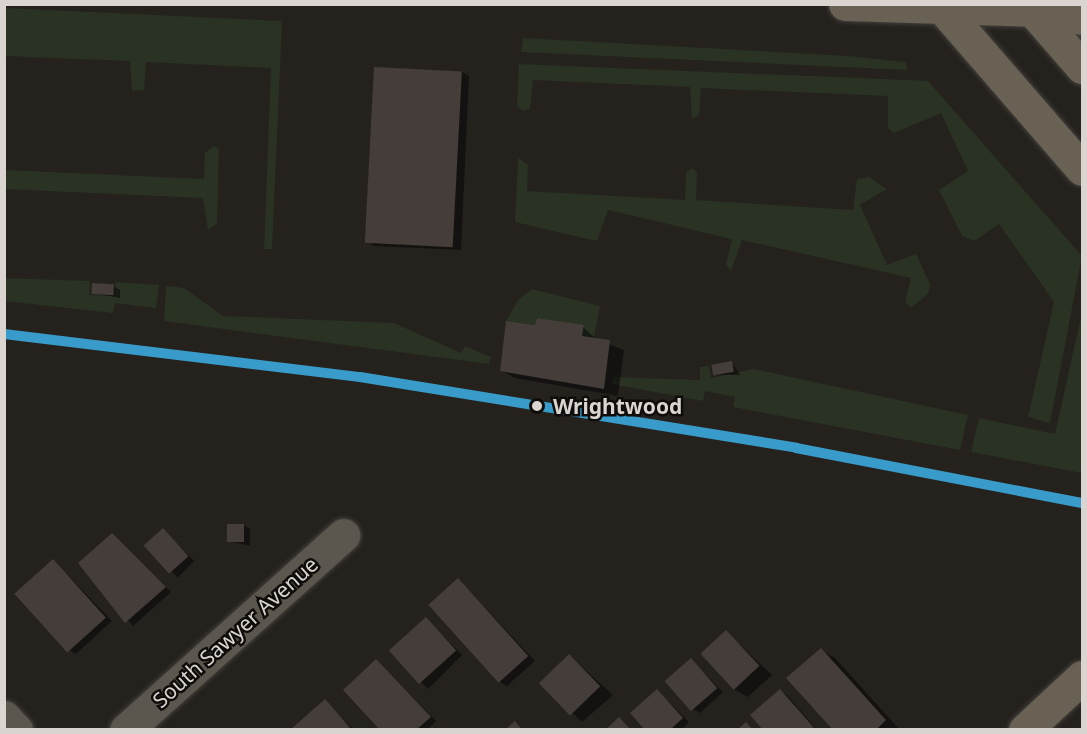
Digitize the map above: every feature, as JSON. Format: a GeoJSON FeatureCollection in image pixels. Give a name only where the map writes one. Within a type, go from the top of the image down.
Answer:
{"type":"FeatureCollection","features":[{"type":"Feature","properties":{"kind":"main road"},"geometry":{"type":"LineString","coordinates":[[845,4],[1029,7],[1083,18]]}},
{"type":"Feature","properties":{"kind":"main road"},"geometry":{"type":"LineString","coordinates":[[940,6],[1083,169]]}},
{"type":"Feature","properties":{"kind":"main road"},"geometry":{"type":"LineString","coordinates":[[1029,7],[1083,67]]}},
{"type":"Feature","properties":{"kind":"main road"},"geometry":{"type":"LineString","coordinates":[[1025,729],[1083,677]]}},
{"type":"Feature","properties":{"kind":"street","name":"South Sawyer Avenue"},"geometry":{"type":"LineString","coordinates":[[126,729],[343,535]]}},
{"type":"Feature","properties":{"kind":"street"},"geometry":{"type":"LineString","coordinates":[[4,717],[16,729]]}},
{"type":"Feature","properties":{"kind":"green space"},"geometry":{"type":"Polygon","coordinates":[[[5,8],[282,21],[272,249],[264,249],[271,68],[146,62],[144,90],[132,91],[130,61],[5,56],[5,8]]]}},
{"type":"Feature","properties":{"kind":"green space"},"geometry":{"type":"Polygon","coordinates":[[[523,38],[848,56],[906,62],[907,70],[521,52],[523,38]]]}},
{"type":"Feature","properties":{"kind":"green space"},"geometry":{"type":"Polygon","coordinates":[[[519,64],[928,81],[1082,256],[1050,423],[1028,417],[1054,302],[999,224],[974,241],[962,236],[939,190],[968,171],[941,113],[894,133],[888,128],[888,96],[701,88],[699,115],[692,119],[690,87],[533,80],[530,109],[523,111],[517,106],[519,64]]]}},
{"type":"Feature","properties":{"kind":"green space"},"geometry":{"type":"Polygon","coordinates":[[[214,146],[219,149],[217,223],[208,230],[203,198],[5,189],[5,170],[204,179],[205,153],[214,146]]]}},
{"type":"Feature","properties":{"kind":"green space"},"geometry":{"type":"Polygon","coordinates":[[[518,158],[528,165],[527,191],[685,200],[686,173],[692,168],[697,173],[696,200],[853,210],[857,179],[869,177],[887,189],[860,205],[887,265],[916,254],[930,284],[928,294],[911,308],[905,302],[911,278],[742,240],[731,271],[726,264],[732,239],[608,210],[597,241],[515,222],[518,158]]]}},
{"type":"Feature","properties":{"kind":"green space"},"geometry":{"type":"Polygon","coordinates":[[[5,278],[90,281],[89,295],[114,296],[116,282],[159,285],[156,308],[115,303],[113,313],[5,301],[5,278]]]}},
{"type":"Feature","properties":{"kind":"green space"},"geometry":{"type":"Polygon","coordinates":[[[166,286],[184,288],[223,316],[394,323],[461,353],[465,346],[491,357],[489,364],[164,321],[166,286]]]}},
{"type":"Feature","properties":{"kind":"green space"},"geometry":{"type":"Polygon","coordinates":[[[532,289],[600,306],[594,337],[582,336],[584,326],[537,318],[535,325],[506,321],[518,300],[532,289]]]}},
{"type":"Feature","properties":{"kind":"green space"},"geometry":{"type":"Polygon","coordinates":[[[1082,313],[1082,473],[971,452],[979,418],[1055,434],[1082,313]]]}},
{"type":"Feature","properties":{"kind":"green space"},"geometry":{"type":"Polygon","coordinates":[[[709,366],[711,378],[754,369],[968,415],[960,450],[733,407],[735,397],[705,391],[703,401],[612,384],[613,377],[700,380],[700,367],[709,366]]]}},
{"type":"Feature","properties":{"kind":"building"},"geometry":{"type":"Polygon","coordinates":[[[374,67],[462,72],[453,247],[365,243],[374,67]]]}},
{"type":"Feature","properties":{"kind":"building"},"geometry":{"type":"Polygon","coordinates":[[[92,283],[114,284],[113,295],[91,294],[92,283]]]}},
{"type":"Feature","properties":{"kind":"building"},"geometry":{"type":"Polygon","coordinates":[[[537,318],[584,325],[582,336],[610,340],[604,389],[500,371],[506,321],[535,325],[537,318]]]}},
{"type":"Feature","properties":{"kind":"building"},"geometry":{"type":"Polygon","coordinates":[[[732,361],[734,372],[713,375],[711,365],[732,361]]]}},
{"type":"Feature","properties":{"kind":"building"},"geometry":{"type":"Polygon","coordinates":[[[227,524],[244,524],[244,542],[227,542],[227,524]]]}},
{"type":"Feature","properties":{"kind":"building"},"geometry":{"type":"Polygon","coordinates":[[[163,528],[188,556],[169,574],[144,545],[163,528]]]}},
{"type":"Feature","properties":{"kind":"building"},"geometry":{"type":"Polygon","coordinates":[[[112,533],[166,587],[125,623],[78,563],[112,533]]]}},
{"type":"Feature","properties":{"kind":"building"},"geometry":{"type":"Polygon","coordinates":[[[53,559],[106,618],[67,653],[14,594],[53,559]]]}},
{"type":"Feature","properties":{"kind":"building"},"geometry":{"type":"Polygon","coordinates":[[[458,578],[528,656],[499,683],[428,605],[458,578]]]}},
{"type":"Feature","properties":{"kind":"building"},"geometry":{"type":"Polygon","coordinates":[[[426,617],[456,650],[419,684],[389,650],[426,617]]]}},
{"type":"Feature","properties":{"kind":"building"},"geometry":{"type":"Polygon","coordinates":[[[726,630],[759,666],[734,690],[700,654],[726,630]]]}},
{"type":"Feature","properties":{"kind":"building"},"geometry":{"type":"Polygon","coordinates":[[[821,648],[886,720],[876,730],[833,730],[786,678],[821,648]]]}},
{"type":"Feature","properties":{"kind":"building"},"geometry":{"type":"Polygon","coordinates":[[[569,654],[600,686],[570,716],[539,683],[569,654]]]}},
{"type":"Feature","properties":{"kind":"building"},"geometry":{"type":"Polygon","coordinates":[[[691,658],[717,688],[691,711],[665,681],[691,658]]]}},
{"type":"Feature","properties":{"kind":"building"},"geometry":{"type":"Polygon","coordinates":[[[376,659],[431,717],[416,730],[380,730],[343,690],[376,659]]]}},
{"type":"Feature","properties":{"kind":"building"},"geometry":{"type":"Polygon","coordinates":[[[657,689],[683,718],[670,730],[645,730],[630,713],[657,689]]]}},
{"type":"Feature","properties":{"kind":"building"},"geometry":{"type":"Polygon","coordinates":[[[780,689],[816,730],[763,730],[750,715],[780,689]]]}},
{"type":"Feature","properties":{"kind":"building"},"geometry":{"type":"Polygon","coordinates":[[[325,699],[352,730],[290,730],[325,699]]]}},
{"type":"Feature","properties":{"kind":"building"},"geometry":{"type":"Polygon","coordinates":[[[619,717],[631,730],[605,730],[619,717]]]}},
{"type":"Feature","properties":{"kind":"building"},"geometry":{"type":"Polygon","coordinates":[[[515,721],[522,730],[505,730],[515,721]]]}},
{"type":"Feature","properties":{"kind":"building"},"geometry":{"type":"Polygon","coordinates":[[[746,722],[753,730],[737,730],[746,722]]]}},
{"type":"Feature","properties":{"kind":"transit line"},"geometry":{"type":"LineString","coordinates":[[4,334],[360,377],[796,448],[1082,503]]}},
{"type":"Feature","properties":{"kind":"place","name":"Wrightwood"},"geometry":{"type":"Point","coordinates":[537,406]}}]}
